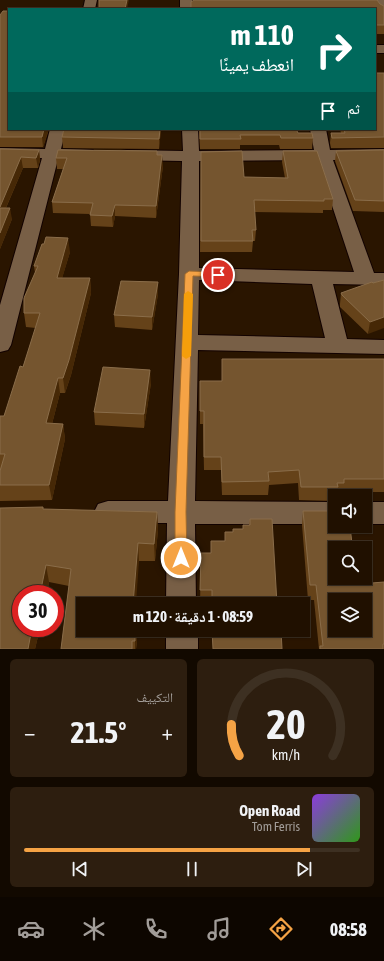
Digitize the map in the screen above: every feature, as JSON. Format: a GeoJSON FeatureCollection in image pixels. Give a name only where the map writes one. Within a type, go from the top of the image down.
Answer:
{"type":"FeatureCollection","features":[{"type":"Feature","properties":{"kind":"street"},"geometry":{"type":"LineString","coordinates":[[379,0],[384,9]]}},
{"type":"Feature","properties":{"kind":"street"},"geometry":{"type":"LineString","coordinates":[[0,345],[58,130]]}},
{"type":"Feature","properties":{"kind":"street"},"geometry":{"type":"LineString","coordinates":[[181,597],[181,512],[189,274],[190,130]]}},
{"type":"Feature","properties":{"kind":"street"},"geometry":{"type":"LineString","coordinates":[[189,274],[375,278],[323,154],[318,130]]}},
{"type":"Feature","properties":{"kind":"street"},"geometry":{"type":"LineString","coordinates":[[0,153],[191,156],[384,154]]}},
{"type":"Feature","properties":{"kind":"street"},"geometry":{"type":"LineString","coordinates":[[321,278],[338,346]]}},
{"type":"Feature","properties":{"kind":"street"},"geometry":{"type":"LineString","coordinates":[[187,342],[384,347]]}},
{"type":"Feature","properties":{"kind":"street"},"geometry":{"type":"LineString","coordinates":[[86,512],[328,513]]}},
{"type":"Feature","properties":{"kind":"street"},"geometry":{"type":"LineString","coordinates":[[372,513],[384,513]]}},
{"type":"Feature","properties":{"kind":"street"},"geometry":{"type":"LineString","coordinates":[[182,637],[182,649]]}},
{"type":"Feature","properties":{"kind":"building"},"geometry":{"type":"Polygon","coordinates":[[[99,0],[127,0],[125,8],[99,8],[99,0]]]}},
{"type":"Feature","properties":{"kind":"building"},"geometry":{"type":"Polygon","coordinates":[[[194,0],[377,0],[384,6],[384,25],[376,25],[376,8],[191,8],[191,2],[194,0]]]}},
{"type":"Feature","properties":{"kind":"building"},"geometry":{"type":"Polygon","coordinates":[[[3,11],[8,11],[8,130],[44,130],[42,137],[0,137],[0,15],[3,11]]]}},
{"type":"Feature","properties":{"kind":"building"},"geometry":{"type":"Polygon","coordinates":[[[376,73],[384,73],[384,137],[332,138],[331,133],[345,133],[344,130],[376,130],[376,73]]]}},
{"type":"Feature","properties":{"kind":"building"},"geometry":{"type":"Polygon","coordinates":[[[64,130],[160,130],[159,139],[62,137],[64,130]]]}},
{"type":"Feature","properties":{"kind":"building"},"geometry":{"type":"Polygon","coordinates":[[[200,130],[296,130],[298,133],[312,133],[313,138],[281,138],[280,135],[240,135],[241,139],[200,139],[200,130]]]}},
{"type":"Feature","properties":{"kind":"building"},"geometry":{"type":"Polygon","coordinates":[[[0,149],[39,150],[36,158],[21,157],[0,207],[0,149]]]}},
{"type":"Feature","properties":{"kind":"building"},"geometry":{"type":"Polygon","coordinates":[[[58,150],[157,151],[157,155],[162,155],[156,206],[115,205],[112,216],[90,215],[93,203],[52,202],[67,158],[56,158],[58,150]]]}},
{"type":"Feature","properties":{"kind":"building"},"geometry":{"type":"Polygon","coordinates":[[[384,150],[384,201],[355,200],[336,151],[384,150]]]}},
{"type":"Feature","properties":{"kind":"building"},"geometry":{"type":"Polygon","coordinates":[[[242,151],[244,177],[288,178],[283,151],[317,151],[333,199],[324,199],[324,201],[254,200],[256,230],[252,230],[253,241],[201,241],[201,152],[242,151]]]}},
{"type":"Feature","properties":{"kind":"building"},"geometry":{"type":"Polygon","coordinates":[[[0,208],[10,208],[0,233],[0,208]]]}},
{"type":"Feature","properties":{"kind":"building"},"geometry":{"type":"Polygon","coordinates":[[[46,237],[68,238],[57,278],[90,278],[69,360],[63,378],[58,378],[46,423],[63,424],[49,485],[0,485],[0,471],[5,454],[0,454],[0,416],[4,416],[20,366],[23,367],[40,313],[24,313],[24,298],[38,266],[34,266],[46,237]]]}},
{"type":"Feature","properties":{"kind":"building"},"geometry":{"type":"Polygon","coordinates":[[[384,280],[384,317],[370,322],[341,293],[372,282],[384,280]]]}},
{"type":"Feature","properties":{"kind":"building"},"geometry":{"type":"Polygon","coordinates":[[[121,281],[158,282],[152,317],[114,315],[121,281]]]}},
{"type":"Feature","properties":{"kind":"building"},"geometry":{"type":"Polygon","coordinates":[[[222,359],[384,359],[384,479],[344,479],[344,483],[337,483],[338,487],[301,487],[299,470],[268,472],[269,481],[222,482],[221,457],[204,457],[204,411],[200,411],[200,381],[222,381],[222,359]]]}},
{"type":"Feature","properties":{"kind":"building"},"geometry":{"type":"Polygon","coordinates":[[[103,367],[150,370],[144,414],[94,412],[103,367]]]}},
{"type":"Feature","properties":{"kind":"building"},"geometry":{"type":"Polygon","coordinates":[[[43,507],[43,509],[157,512],[154,544],[138,543],[134,597],[76,597],[76,637],[135,637],[135,641],[132,641],[132,649],[61,649],[62,637],[64,637],[64,625],[71,569],[46,565],[42,585],[12,585],[12,637],[30,637],[28,649],[0,649],[0,508],[43,507]]]}},
{"type":"Feature","properties":{"kind":"building"},"geometry":{"type":"Polygon","coordinates":[[[303,511],[328,511],[328,533],[351,533],[352,541],[328,541],[328,585],[372,585],[372,583],[384,582],[383,649],[320,649],[320,646],[323,646],[316,585],[310,585],[303,511]]]}},
{"type":"Feature","properties":{"kind":"building"},"geometry":{"type":"Polygon","coordinates":[[[250,519],[272,519],[277,597],[212,597],[212,590],[200,590],[201,553],[211,553],[211,541],[225,541],[225,532],[233,532],[233,529],[243,529],[243,525],[250,525],[250,519]]]}},
{"type":"Feature","properties":{"kind":"building"},"geometry":{"type":"Polygon","coordinates":[[[212,637],[281,637],[282,649],[213,649],[212,637]]]}},
{"type":"Feature","properties":{"kind":"slow traffic"},"geometry":{"type":"LineString","coordinates":[[186,356],[188,294]]}},
{"type":"Feature","properties":{"kind":"route"},"geometry":{"type":"LineString","coordinates":[[181,558],[181,512],[189,274],[218,275]]}}]}
